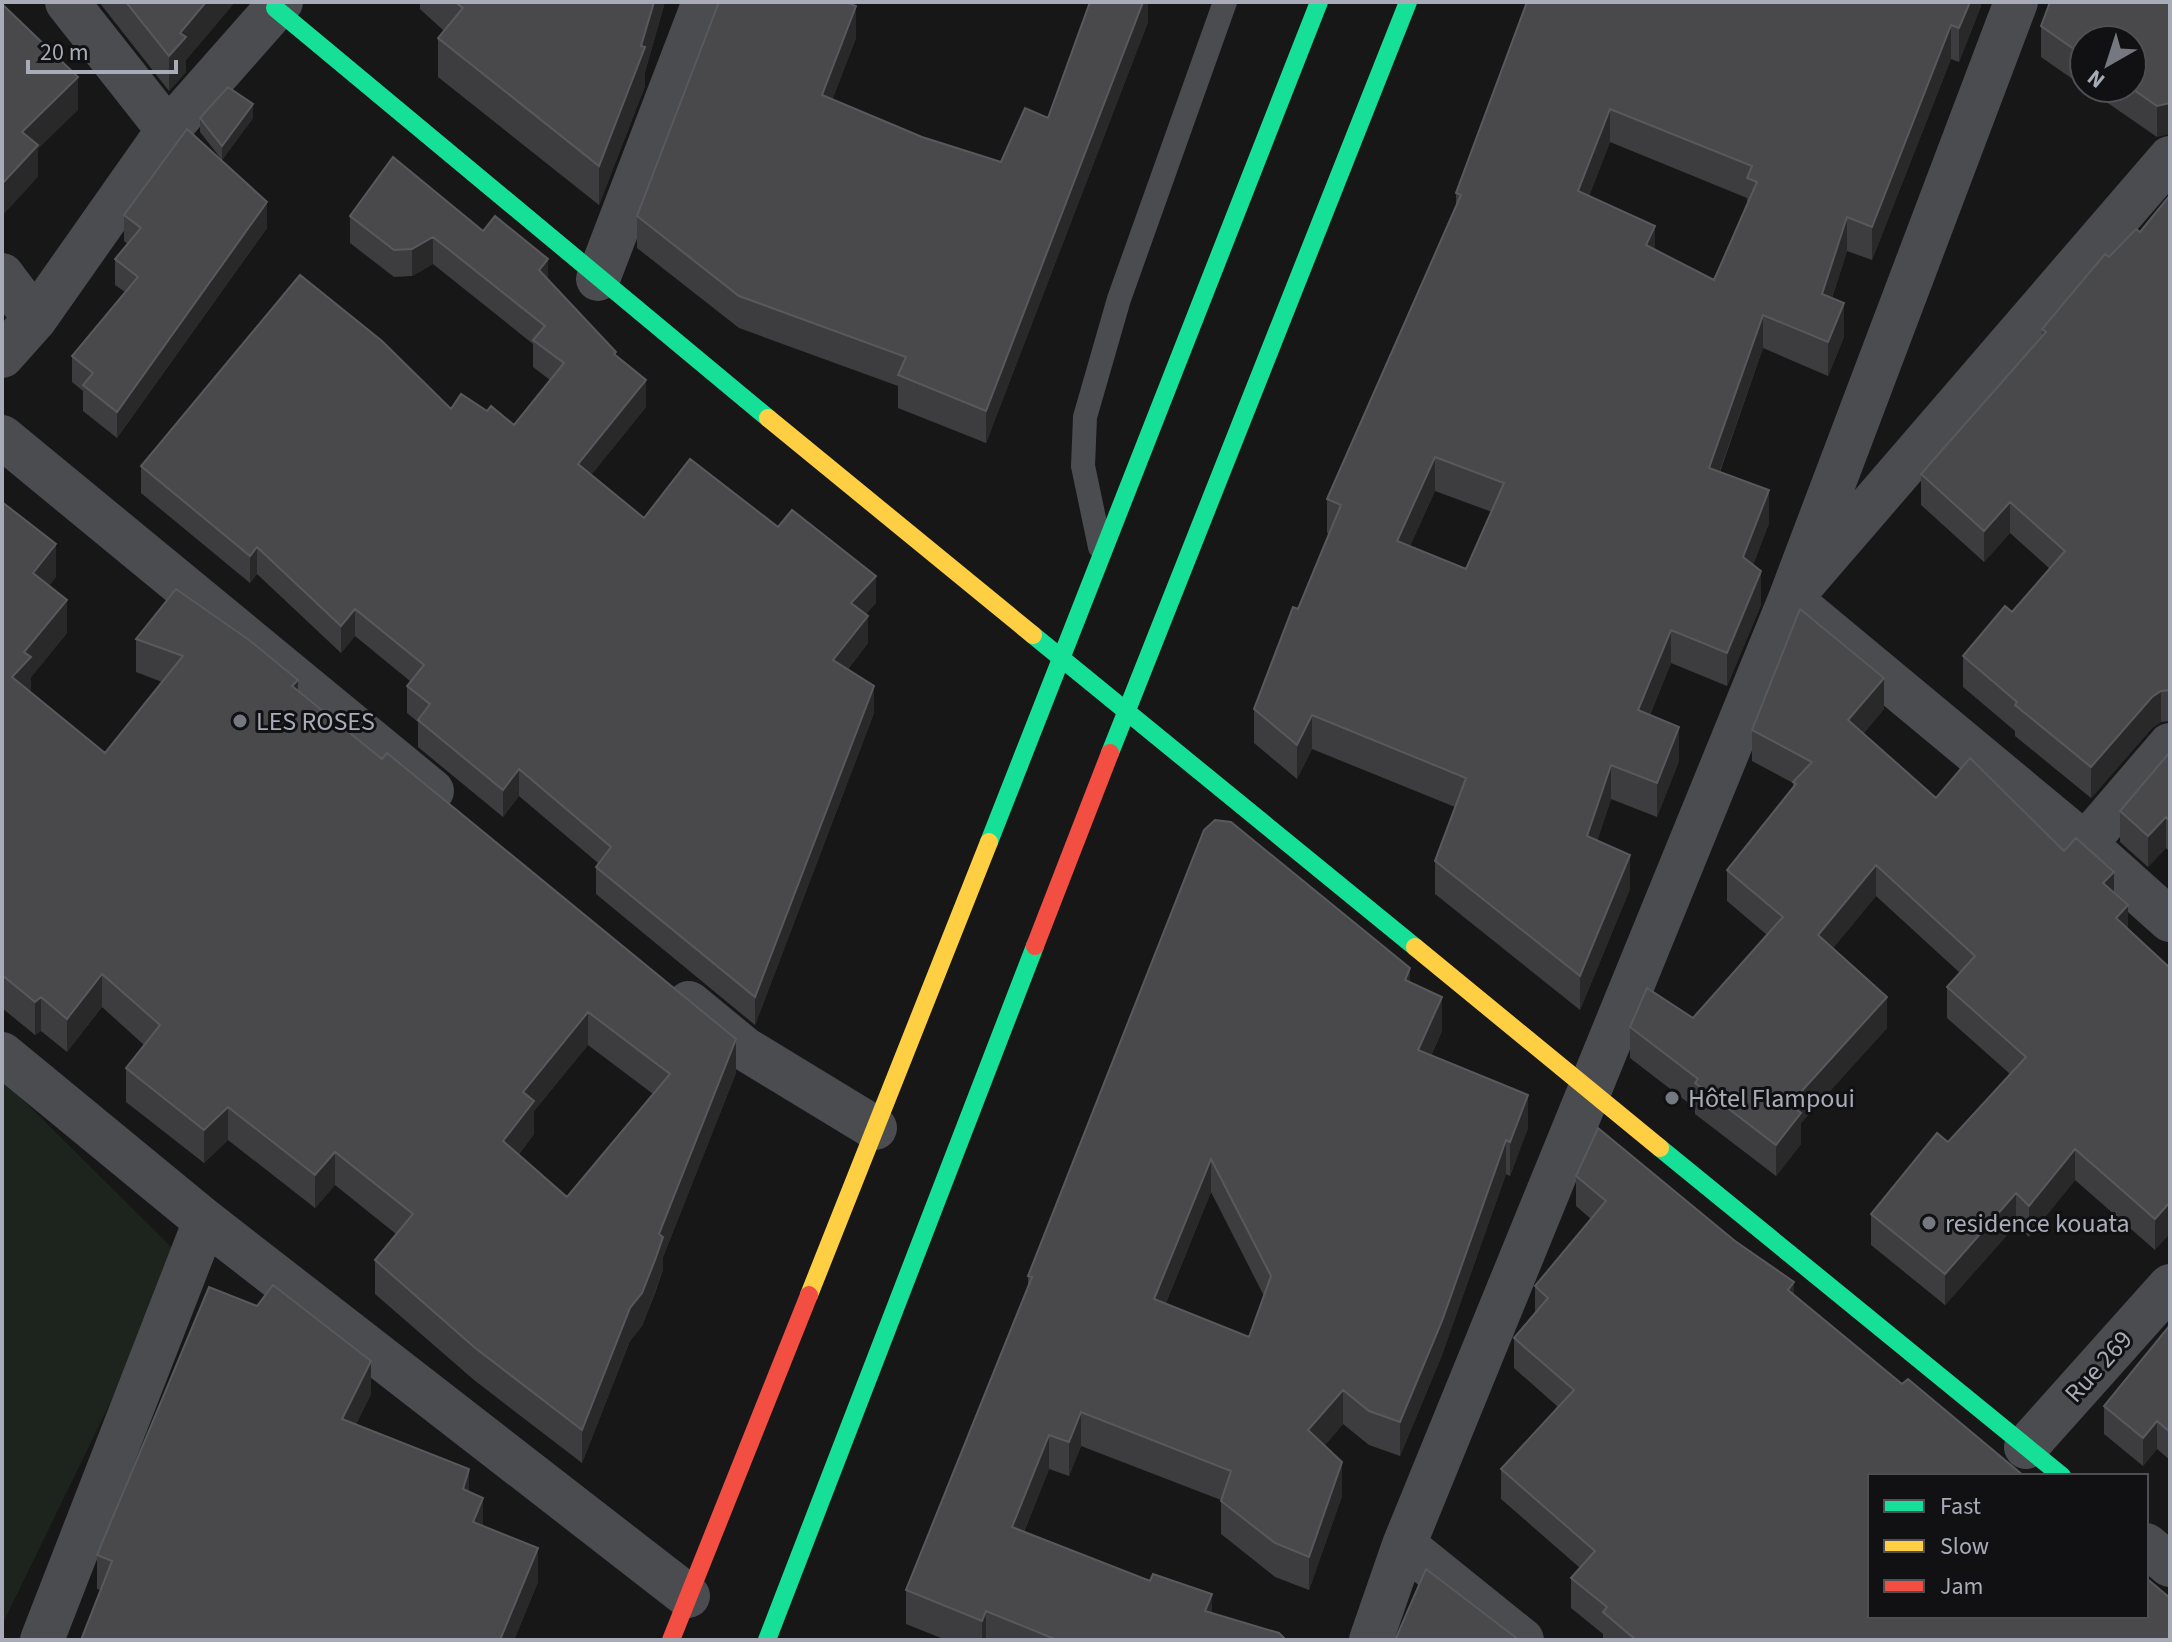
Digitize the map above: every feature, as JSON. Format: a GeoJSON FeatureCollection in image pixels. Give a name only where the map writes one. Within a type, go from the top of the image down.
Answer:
{"type":"FeatureCollection","features":[{"type":"Feature","properties":{"kind":"main road"},"geometry":{"type":"LineString","coordinates":[[671,1640],[1102,558],[1319,2]]}},
{"type":"Feature","properties":{"kind":"main road"},"geometry":{"type":"LineString","coordinates":[[767,1640],[1126,712],[1408,2]]}},
{"type":"Feature","properties":{"kind":"main road"},"geometry":{"type":"LineString","coordinates":[[278,5],[598,279],[2060,1474]]}},
{"type":"Feature","properties":{"kind":"street"},"geometry":{"type":"LineString","coordinates":[[67,2],[168,130]]}},
{"type":"Feature","properties":{"kind":"street"},"geometry":{"type":"LineString","coordinates":[[598,279],[704,2]]}},
{"type":"Feature","properties":{"kind":"street"},"geometry":{"type":"LineString","coordinates":[[1371,1640],[1404,1545],[1790,599],[2016,2]]}},
{"type":"Feature","properties":{"kind":"street"},"geometry":{"type":"LineString","coordinates":[[2,356],[35,319],[168,130],[278,5]]}},
{"type":"Feature","properties":{"kind":"street"},"geometry":{"type":"LineString","coordinates":[[1790,599],[2170,158]]}},
{"type":"Feature","properties":{"kind":"street"},"geometry":{"type":"LineString","coordinates":[[2,275],[35,319]]}},
{"type":"Feature","properties":{"kind":"street"},"geometry":{"type":"LineString","coordinates":[[2,437],[465,818]]}},
{"type":"Feature","properties":{"kind":"street"},"geometry":{"type":"LineString","coordinates":[[1790,599],[2085,844],[2170,920]]}},
{"type":"Feature","properties":{"kind":"street"},"geometry":{"type":"LineString","coordinates":[[2085,844],[2170,745]]}},
{"type":"Feature","properties":{"kind":"street"},"geometry":{"type":"LineString","coordinates":[[660,979],[745,1049],[875,1128]]}},
{"type":"Feature","properties":{"kind":"street"},"geometry":{"type":"LineString","coordinates":[[2,1054],[205,1221],[688,1596]]}},
{"type":"Feature","properties":{"kind":"street"},"geometry":{"type":"LineString","coordinates":[[42,1640],[205,1221]]}},
{"type":"Feature","properties":{"kind":"street","name":"Rue 269"},"geometry":{"type":"LineString","coordinates":[[2026,1447],[2170,1286]]}},
{"type":"Feature","properties":{"kind":"street"},"geometry":{"type":"LineString","coordinates":[[1404,1545],[1522,1640]]}},
{"type":"Feature","properties":{"kind":"street"},"geometry":{"type":"LineString","coordinates":[[2148,1547],[2170,1565]]}},
{"type":"Feature","properties":{"kind":"lane"},"geometry":{"type":"LineString","coordinates":[[1102,558],[1083,466],[1085,417],[1119,299],[1225,2]]}},
{"type":"Feature","properties":{"kind":"shaded area"},"geometry":{"type":"Polygon","coordinates":[[[2,1079],[181,1257],[2,1625],[2,1079]]]}},
{"type":"Feature","properties":{"kind":"building"},"geometry":{"type":"Polygon","coordinates":[[[126,2],[206,2],[180,33],[186,37],[169,56],[126,2]]]}},
{"type":"Feature","properties":{"kind":"building"},"geometry":{"type":"Polygon","coordinates":[[[455,2],[654,2],[641,46],[645,47],[599,166],[438,38],[463,8],[455,2]]]}},
{"type":"Feature","properties":{"kind":"building"},"geometry":{"type":"Polygon","coordinates":[[[719,2],[846,2],[856,6],[822,95],[922,137],[1001,162],[1025,108],[1048,118],[1090,2],[1143,2],[986,411],[898,375],[906,357],[739,296],[637,216],[719,2]]]}},
{"type":"Feature","properties":{"kind":"building"},"geometry":{"type":"Polygon","coordinates":[[[1527,2],[1970,2],[1959,28],[1951,25],[1872,227],[1847,217],[1822,294],[1844,303],[1828,342],[1763,315],[1709,468],[1769,490],[1743,557],[1761,571],[1727,653],[1671,630],[1638,710],[1679,727],[1657,783],[1611,765],[1587,836],[1630,855],[1580,976],[1435,861],[1466,778],[1312,715],[1297,745],[1254,709],[1293,607],[1298,609],[1341,505],[1327,499],[1461,195],[1456,193],[1527,2]],[[1610,109],[1578,191],[1655,226],[1646,245],[1714,280],[1757,182],[1747,178],[1752,166],[1610,109]],[[1435,457],[1397,541],[1466,569],[1504,483],[1435,457]]]}},
{"type":"Feature","properties":{"kind":"building"},"geometry":{"type":"Polygon","coordinates":[[[2050,2],[2170,2],[2170,103],[2157,106],[2148,100],[2148,24],[2068,24],[2068,45],[2041,26],[2050,2]]]}},
{"type":"Feature","properties":{"kind":"building"},"geometry":{"type":"Polygon","coordinates":[[[2,4],[78,77],[22,132],[38,145],[2,184],[2,4]]]}},
{"type":"Feature","properties":{"kind":"building"},"geometry":{"type":"Polygon","coordinates":[[[228,87],[253,104],[222,146],[200,118],[228,87]]]}},
{"type":"Feature","properties":{"kind":"building"},"geometry":{"type":"Polygon","coordinates":[[[187,129],[267,202],[117,412],[83,385],[93,373],[72,356],[138,277],[115,259],[141,228],[124,215],[187,129]]]}},
{"type":"Feature","properties":{"kind":"building"},"geometry":{"type":"Polygon","coordinates":[[[393,157],[483,231],[495,216],[548,259],[539,270],[616,352],[614,354],[646,380],[578,464],[644,518],[690,459],[778,527],[792,510],[876,576],[851,603],[868,616],[833,660],[874,686],[755,997],[596,867],[611,847],[519,769],[503,790],[418,720],[430,704],[407,686],[424,665],[355,609],[341,626],[257,547],[250,556],[141,466],[300,275],[382,341],[451,409],[461,394],[487,411],[491,406],[514,425],[564,363],[533,340],[545,326],[433,237],[412,249],[394,250],[350,216],[393,157]]]}},
{"type":"Feature","properties":{"kind":"building"},"geometry":{"type":"Polygon","coordinates":[[[2170,195],[2170,690],[2152,697],[2091,767],[2015,705],[2017,702],[1963,656],[2005,606],[2012,612],[2065,551],[2010,502],[1984,531],[1921,474],[2046,332],[2042,329],[2105,254],[2109,257],[2136,229],[2140,232],[2170,195]]]}},
{"type":"Feature","properties":{"kind":"building"},"geometry":{"type":"Polygon","coordinates":[[[2,502],[56,544],[33,573],[67,600],[24,652],[31,657],[12,677],[105,753],[183,656],[136,639],[176,589],[249,640],[298,680],[292,686],[382,759],[387,753],[736,1039],[659,1234],[663,1237],[655,1260],[642,1293],[630,1308],[582,1430],[474,1347],[375,1260],[413,1214],[335,1152],[315,1175],[228,1107],[204,1130],[126,1068],[160,1025],[102,974],[67,1019],[41,997],[35,1002],[2,975],[2,502]],[[588,1012],[523,1092],[534,1101],[503,1141],[567,1197],[670,1074],[588,1012]]]}},
{"type":"Feature","properties":{"kind":"building"},"geometry":{"type":"Polygon","coordinates":[[[1800,609],[1884,678],[1848,720],[1936,798],[1970,758],[2064,851],[2076,838],[2114,872],[2103,883],[2128,905],[2116,918],[2170,968],[2170,1202],[2155,1219],[2075,1149],[2029,1206],[2016,1193],[1945,1274],[1871,1214],[1937,1133],[1948,1142],[2026,1057],[1947,987],[1975,956],[1876,865],[1818,935],[1887,997],[1790,1104],[1801,1113],[1776,1145],[1695,1083],[1698,1079],[1630,1027],[1647,988],[1693,1018],[1783,917],[1727,870],[1796,784],[1793,782],[1812,762],[1752,730],[1800,609]]]}},
{"type":"Feature","properties":{"kind":"building"},"geometry":{"type":"Polygon","coordinates":[[[2170,752],[2170,821],[2166,817],[2148,836],[2120,811],[2170,752]]]}},
{"type":"Feature","properties":{"kind":"building"},"geometry":{"type":"Polygon","coordinates":[[[1215,820],[1231,822],[1410,968],[1405,980],[1442,997],[1418,1050],[1528,1095],[1510,1142],[1506,1140],[1442,1321],[1400,1422],[1369,1411],[1343,1390],[1308,1430],[1342,1462],[1309,1557],[1275,1543],[1221,1501],[1231,1471],[1081,1412],[1069,1442],[1049,1435],[1012,1527],[1150,1581],[1153,1574],[1212,1594],[1205,1611],[1279,1633],[1286,1640],[1057,1640],[986,1611],[982,1621],[906,1590],[1032,1277],[1028,1276],[1204,830],[1215,820]],[[1211,1159],[1154,1299],[1249,1337],[1271,1276],[1211,1159]]]}},
{"type":"Feature","properties":{"kind":"building"},"geometry":{"type":"Polygon","coordinates":[[[1598,1128],[1735,1241],[1794,1282],[1788,1290],[1902,1384],[1908,1379],[2022,1474],[1868,1474],[1868,1618],[2148,1618],[2148,1580],[2170,1598],[2170,1640],[1636,1640],[1603,1612],[1607,1607],[1571,1578],[1595,1551],[1501,1469],[1574,1390],[1514,1338],[1548,1298],[1535,1286],[1606,1201],[1576,1176],[1598,1128]]]}},
{"type":"Feature","properties":{"kind":"building"},"geometry":{"type":"Polygon","coordinates":[[[273,1285],[371,1361],[342,1419],[469,1469],[463,1489],[483,1498],[473,1522],[538,1548],[500,1640],[81,1640],[112,1561],[97,1555],[209,1287],[257,1306],[273,1285]]]}},
{"type":"Feature","properties":{"kind":"building"},"geometry":{"type":"Polygon","coordinates":[[[2170,1325],[2170,1432],[2157,1421],[2143,1438],[2104,1406],[2170,1325]]]}},
{"type":"Feature","properties":{"kind":"building"},"geometry":{"type":"Polygon","coordinates":[[[1426,1569],[1519,1640],[1395,1640],[1426,1569]]]}},
{"type":"Feature","properties":{"kind":"traffic: fast"},"geometry":{"type":"LineString","coordinates":[[989,842],[1319,2]]}},
{"type":"Feature","properties":{"kind":"traffic: fast"},"geometry":{"type":"LineString","coordinates":[[1110,753],[1408,2]]}},
{"type":"Feature","properties":{"kind":"traffic: fast"},"geometry":{"type":"LineString","coordinates":[[275,8],[768,418]]}},
{"type":"Feature","properties":{"kind":"traffic: fast"},"geometry":{"type":"LineString","coordinates":[[1033,635],[1415,947]]}},
{"type":"Feature","properties":{"kind":"traffic: fast"},"geometry":{"type":"LineString","coordinates":[[767,1640],[1035,946]]}},
{"type":"Feature","properties":{"kind":"traffic: fast"},"geometry":{"type":"LineString","coordinates":[[1660,1148],[2060,1474]]}},
{"type":"Feature","properties":{"kind":"traffic: slow"},"geometry":{"type":"LineString","coordinates":[[768,418],[1033,635]]}},
{"type":"Feature","properties":{"kind":"traffic: slow"},"geometry":{"type":"LineString","coordinates":[[809,1295],[989,842]]}},
{"type":"Feature","properties":{"kind":"traffic: slow"},"geometry":{"type":"LineString","coordinates":[[1415,947],[1660,1148]]}},
{"type":"Feature","properties":{"kind":"traffic: jam"},"geometry":{"type":"LineString","coordinates":[[1035,946],[1110,753]]}},
{"type":"Feature","properties":{"kind":"traffic: jam"},"geometry":{"type":"LineString","coordinates":[[671,1640],[809,1295]]}},
{"type":"Feature","properties":{"kind":"place","name":"LES ROSES"},"geometry":{"type":"Point","coordinates":[240,721]}},
{"type":"Feature","properties":{"kind":"place","name":"Hôtel Flampoui"},"geometry":{"type":"Point","coordinates":[1672,1098]}},
{"type":"Feature","properties":{"kind":"place","name":"residence kouata"},"geometry":{"type":"Point","coordinates":[1929,1223]}}]}
